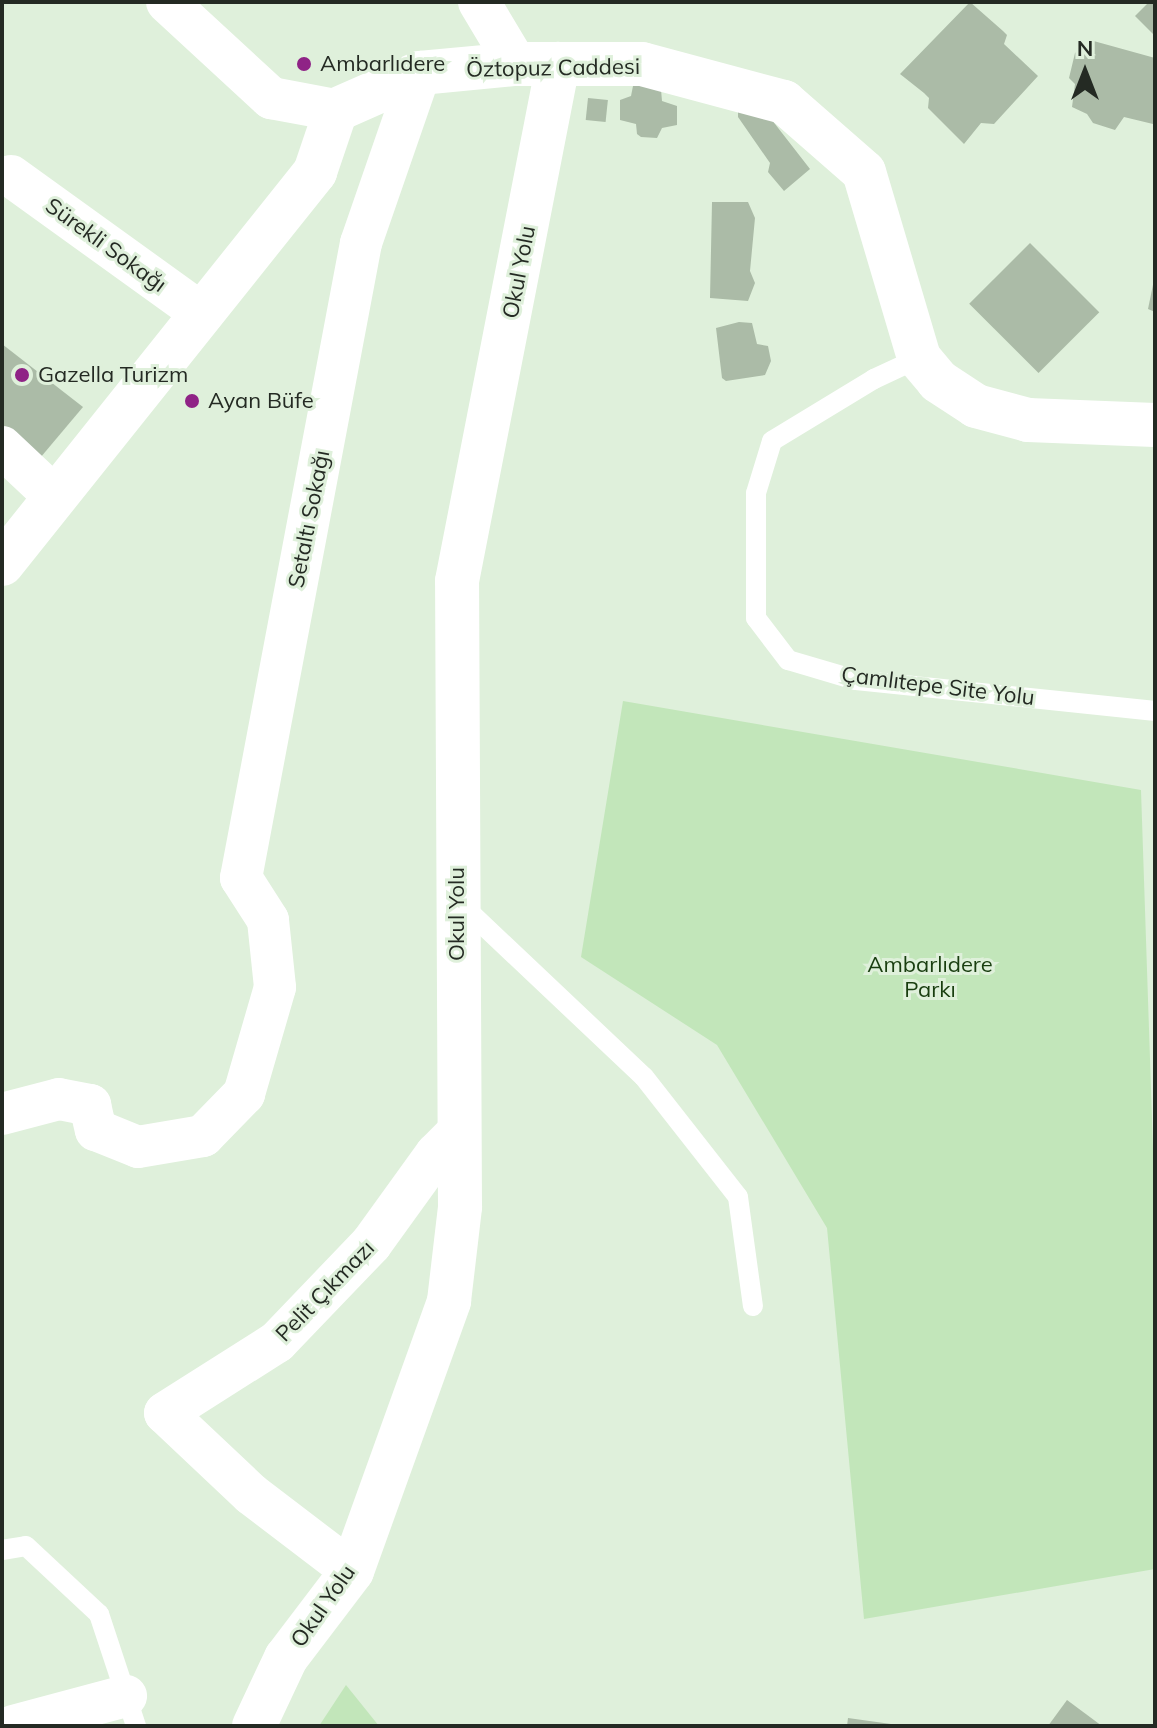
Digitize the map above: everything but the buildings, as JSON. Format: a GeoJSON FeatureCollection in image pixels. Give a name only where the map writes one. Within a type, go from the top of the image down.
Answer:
{"type":"FeatureCollection","features":[{"type":"Feature","properties":{"kind":"street"},"geometry":{"type":"LineString","coordinates":[[2,564],[315,172],[336,110],[271,98],[167,2]]}},
{"type":"Feature","properties":{"kind":"street"},"geometry":{"type":"LineString","coordinates":[[479,2],[537,64]]}},
{"type":"Feature","properties":{"kind":"street","name":"Öztopuz Caddesi"},"geometry":{"type":"LineString","coordinates":[[336,110],[420,73],[537,64],[642,64],[784,102],[864,172],[919,358],[938,381],[976,406],[1028,420],[1155,425]]}},
{"type":"Feature","properties":{"kind":"street","name":"Okul Yolu"},"geometry":{"type":"LineString","coordinates":[[254,1726],[286,1658],[352,1571],[449,1301],[460,1207],[456,900],[457,581],[537,64]]}},
{"type":"Feature","properties":{"kind":"street","name":"Setaltı Sokağı"},"geometry":{"type":"LineString","coordinates":[[2,1114],[59,1099],[90,1105],[96,1130],[138,1147],[203,1136],[244,1094],[275,987],[268,920],[241,878],[361,243],[420,73]]}},
{"type":"Feature","properties":{"kind":"street","name":"Sürekli Sokağı"},"geometry":{"type":"LineString","coordinates":[[11,176],[202,314]]}},
{"type":"Feature","properties":{"kind":"street"},"geometry":{"type":"LineString","coordinates":[[2,447],[55,497]]}},
{"type":"Feature","properties":{"kind":"street","name":"Pelit Çıkmazı"},"geometry":{"type":"LineString","coordinates":[[352,1571],[251,1494],[165,1413],[277,1342],[371,1244],[436,1154],[458,1132]]}},
{"type":"Feature","properties":{"kind":"street"},"geometry":{"type":"LineString","coordinates":[[13,1726],[131,1711]]}},
{"type":"Feature","properties":{"kind":"lane","name":"Çamlıtepe Site Yolu"},"geometry":{"type":"LineString","coordinates":[[919,358],[874,379],[772,441],[756,493],[756,618],[788,660],[856,680],[1155,711]]}},
{"type":"Feature","properties":{"kind":"lane"},"geometry":{"type":"LineString","coordinates":[[456,900],[644,1077],[738,1197],[753,1306]]}},
{"type":"Feature","properties":{"kind":"lane"},"geometry":{"type":"LineString","coordinates":[[2,1550],[26,1546],[99,1614],[131,1711]]}},
{"type":"Feature","properties":{"kind":"green space","name":"Ambarlıdere Parkı"},"geometry":{"type":"Polygon","coordinates":[[[623,701],[1141,790],[1155,1208],[1155,1569],[864,1619],[827,1228],[717,1045],[581,957],[623,701]]]}},
{"type":"Feature","properties":{"kind":"green space"},"geometry":{"type":"Polygon","coordinates":[[[346,1685],[379,1726],[319,1726],[346,1685]]]}},
{"type":"Feature","properties":{"kind":"place","name":"Ambarlıdere"},"geometry":{"type":"Point","coordinates":[304,64]}},
{"type":"Feature","properties":{"kind":"place","name":"Gazella Turizm"},"geometry":{"type":"Point","coordinates":[22,375]}},
{"type":"Feature","properties":{"kind":"place","name":"Ayan Büfe"},"geometry":{"type":"Point","coordinates":[192,401]}}]}
